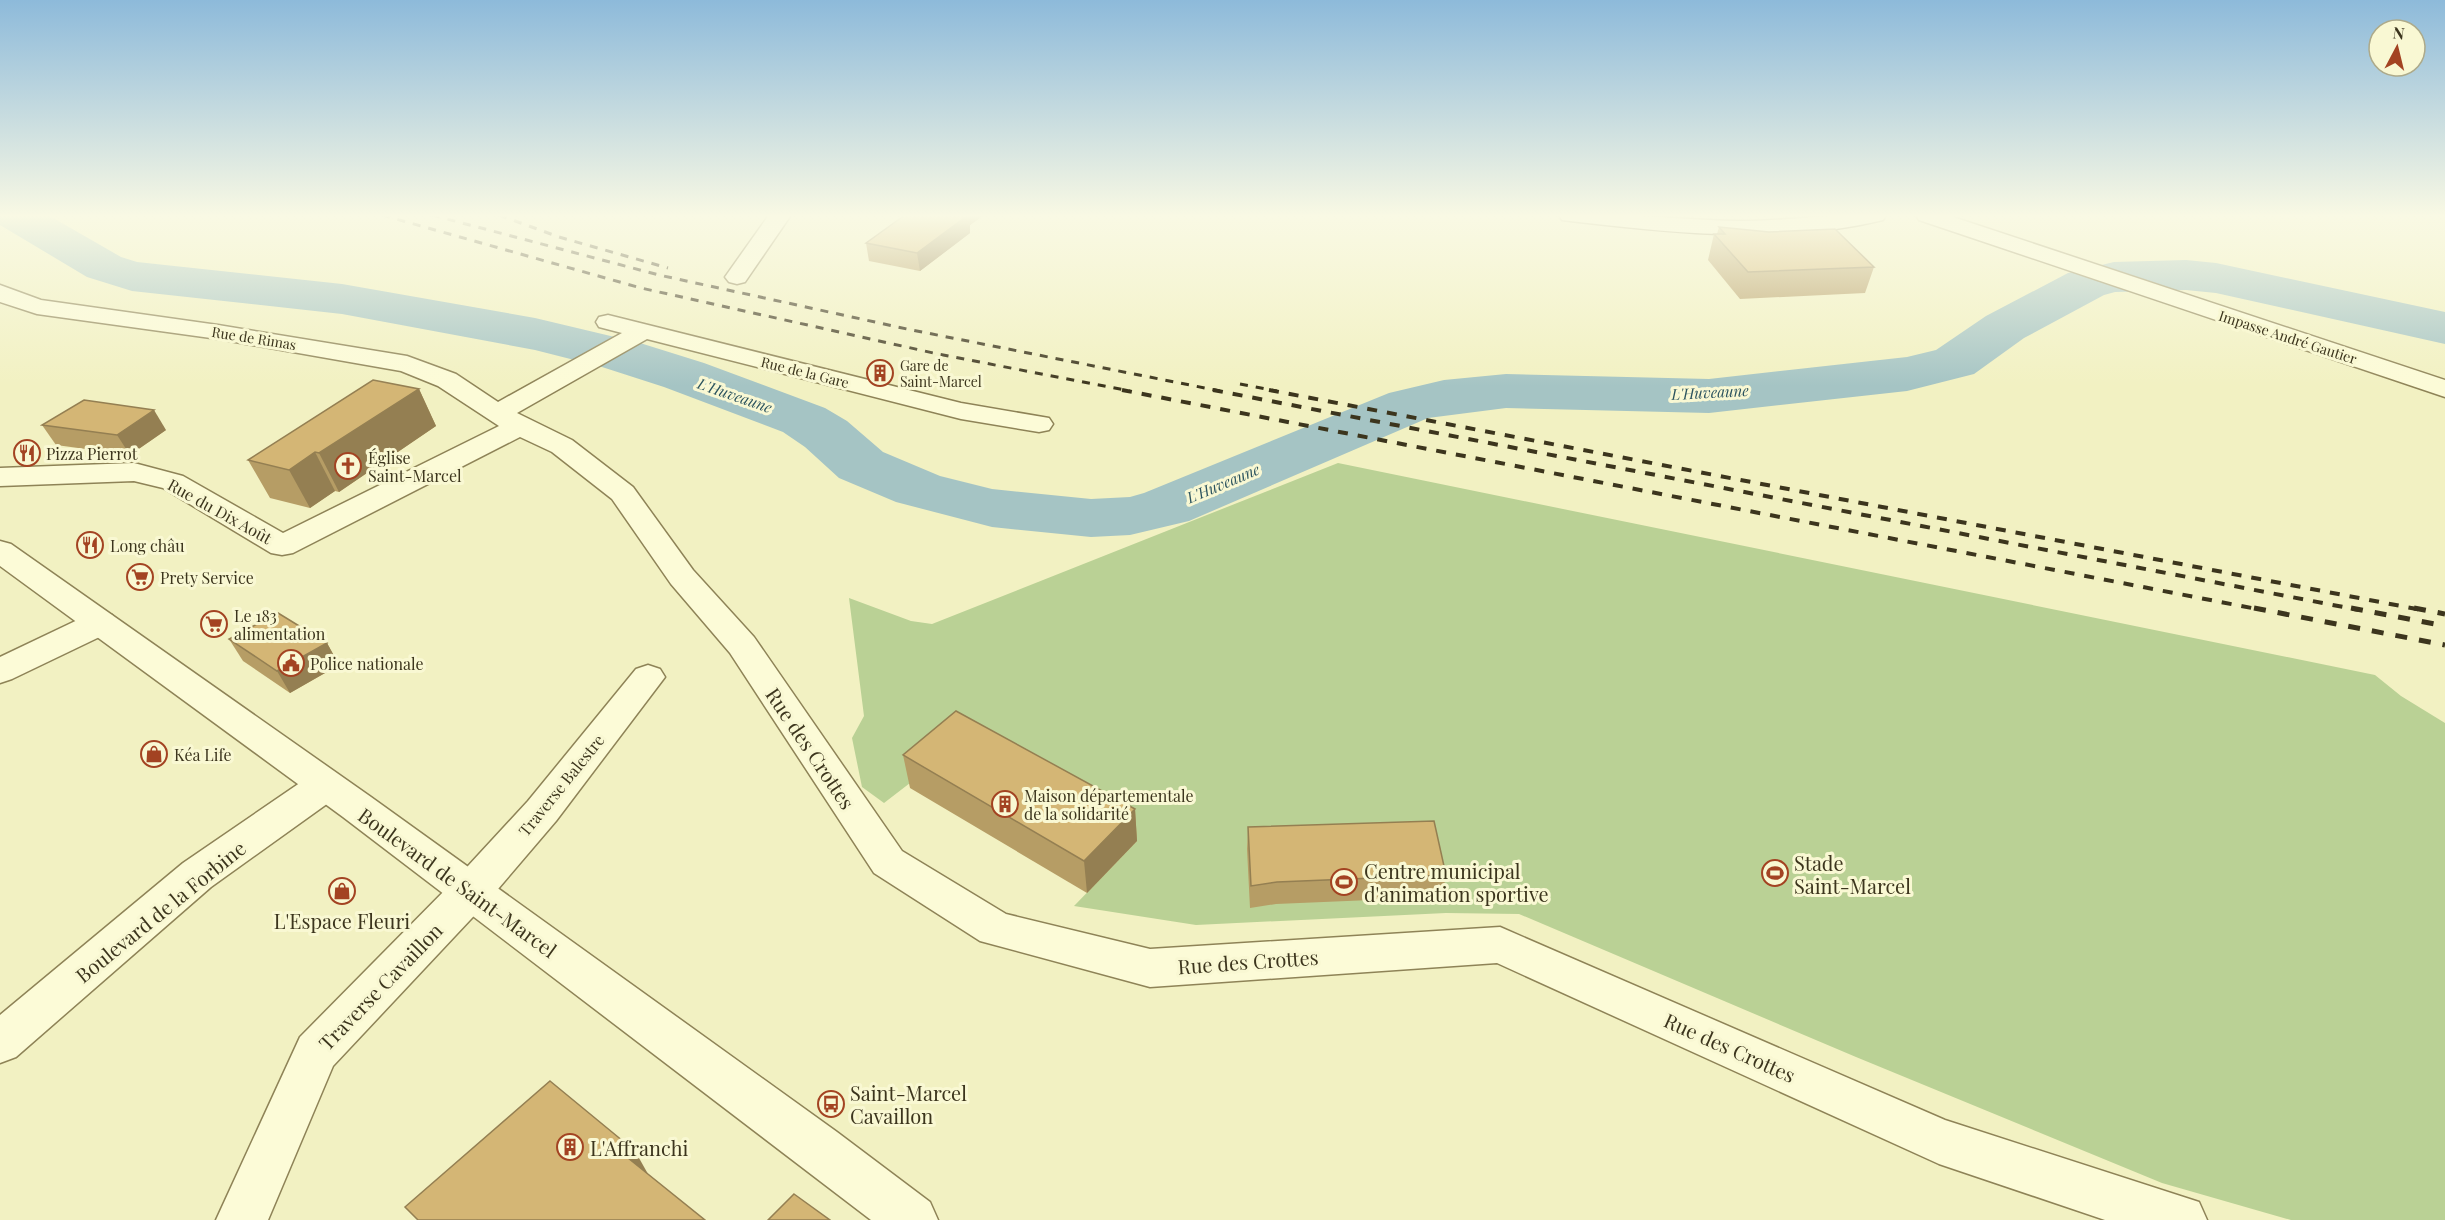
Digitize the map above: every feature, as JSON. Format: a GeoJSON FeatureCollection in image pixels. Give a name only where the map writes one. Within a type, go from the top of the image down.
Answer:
{"type":"FeatureCollection","features":[{"type":"Feature","properties":{"kind":"street"},"geometry":{"type":"LineString","coordinates":[[737,277],[741,272]]}},
{"type":"Feature","properties":{"kind":"street","name":"Impasse André Gautier"},"geometry":{"type":"LineString","coordinates":[[2092,272],[2445,389]]}},
{"type":"Feature","properties":{"kind":"street","name":"Rue de Rimas"},"geometry":{"type":"LineString","coordinates":[[0,291],[9,297],[37,307],[218,332],[408,364],[447,380],[509,420]]}},
{"type":"Feature","properties":{"kind":"street","name":"Rue de la Gare"},"geometry":{"type":"LineString","coordinates":[[608,322],[638,335],[961,411],[1039,424]]}},
{"type":"Feature","properties":{"kind":"street"},"geometry":{"type":"LineString","coordinates":[[509,420],[591,363],[638,335]]}},
{"type":"Feature","properties":{"kind":"street","name":"Rue du Dix Août"},"geometry":{"type":"LineString","coordinates":[[0,477],[134,472],[173,482],[282,546],[509,420]]}},
{"type":"Feature","properties":{"kind":"street","name":"Rue des Crottes"},"geometry":{"type":"LineString","coordinates":[[509,420],[562,446],[623,494],[682,577],[742,645],[888,862],[995,929],[1150,968],[1500,945],[1939,1141],[2181,1220]]}},
{"type":"Feature","properties":{"kind":"street","name":"Boulevard de Saint-Marcel"},"geometry":{"type":"LineString","coordinates":[[0,551],[471,891],[820,1149],[912,1220]]}},
{"type":"Feature","properties":{"kind":"street"},"geometry":{"type":"LineString","coordinates":[[0,671],[100,623]]}},
{"type":"Feature","properties":{"kind":"street","name":"Traverse Balestre"},"geometry":{"type":"LineString","coordinates":[[471,891],[542,811],[648,677]]}},
{"type":"Feature","properties":{"kind":"street","name":"Boulevard de la Forbine"},"geometry":{"type":"LineString","coordinates":[[0,1043],[198,875],[324,786]]}},
{"type":"Feature","properties":{"kind":"street","name":"Traverse Cavaillon"},"geometry":{"type":"LineString","coordinates":[[242,1220],[316,1052],[471,891]]}},
{"type":"Feature","properties":{"kind":"green space","name":"Stade Saint-Marcel"},"geometry":{"type":"Polygon","coordinates":[[[1338,463],[2375,675],[2401,696],[2445,723],[2445,1220],[2291,1220],[2162,1183],[1856,1057],[1519,914],[1446,913],[1196,925],[1074,906],[1137,841],[962,743],[884,803],[862,787],[852,738],[864,716],[849,598],[911,621],[932,624],[1338,463]]]}},
{"type":"Feature","properties":{"kind":"building"},"geometry":{"type":"Polygon","coordinates":[[[373,380],[419,389],[289,470],[248,460],[373,380]]]}},
{"type":"Feature","properties":{"kind":"building"},"geometry":{"type":"Polygon","coordinates":[[[84,400],[154,410],[117,435],[42,425],[84,400]]]}},
{"type":"Feature","properties":{"kind":"building"},"geometry":{"type":"Polygon","coordinates":[[[278,613],[327,643],[277,671],[229,639],[278,613]]]}},
{"type":"Feature","properties":{"kind":"building"},"geometry":{"type":"Polygon","coordinates":[[[956,711],[1135,809],[1084,861],[903,755],[956,711]]]}},
{"type":"Feature","properties":{"kind":"building"},"geometry":{"type":"Polygon","coordinates":[[[1434,821],[1446,875],[1277,882],[1251,886],[1248,827],[1434,821]]]}},
{"type":"Feature","properties":{"kind":"building"},"geometry":{"type":"Polygon","coordinates":[[[550,1081],[635,1151],[628,1158],[705,1220],[418,1220],[405,1207],[550,1081]]]}},
{"type":"Feature","properties":{"kind":"building"},"geometry":{"type":"Polygon","coordinates":[[[794,1194],[830,1220],[768,1220],[794,1194]]]}},
{"type":"Feature","properties":{"kind":"waterway","name":"L'Huveaune"},"geometry":{"type":"LineString","coordinates":[[119,272],[132,276],[342,299],[535,334],[621,355],[684,375],[804,420],[826,434],[861,465],[918,489],[992,508],[1091,518],[1130,516],[1166,507],[1409,405],[1444,397],[1506,391],[1709,396],[1907,374],[1955,362],[2005,327],[2086,284],[2114,277],[2186,275],[2216,278],[2445,328]]}},
{"type":"Feature","properties":{"kind":"railway"},"geometry":{"type":"LineString","coordinates":[[584,272],[641,288],[938,354],[1130,391]]}},
{"type":"Feature","properties":{"kind":"railway"},"geometry":{"type":"LineString","coordinates":[[647,272],[907,329],[1220,391]]}},
{"type":"Feature","properties":{"kind":"railway"},"geometry":{"type":"LineString","coordinates":[[1240,384],[1277,391]]}},
{"type":"Feature","properties":{"kind":"railway"},"geometry":{"type":"LineString","coordinates":[[1122,390],[2262,610]]}},
{"type":"Feature","properties":{"kind":"railway"},"geometry":{"type":"LineString","coordinates":[[1213,390],[2359,610]]}},
{"type":"Feature","properties":{"kind":"railway"},"geometry":{"type":"LineString","coordinates":[[1269,390],[2422,610]]}},
{"type":"Feature","properties":{"kind":"railway"},"geometry":{"type":"LineString","coordinates":[[2254,608],[2445,645]]}},
{"type":"Feature","properties":{"kind":"railway"},"geometry":{"type":"LineString","coordinates":[[2351,608],[2445,626]]}},
{"type":"Feature","properties":{"kind":"railway"},"geometry":{"type":"LineString","coordinates":[[2414,608],[2445,614]]}},
{"type":"Feature","properties":{"kind":"place","name":"Gare de Saint-Marcel"},"geometry":{"type":"Point","coordinates":[880,373]}},
{"type":"Feature","properties":{"kind":"place","name":"Pizza Pierrot"},"geometry":{"type":"Point","coordinates":[27,453]}},
{"type":"Feature","properties":{"kind":"place","name":"Église Saint-Marcel"},"geometry":{"type":"Point","coordinates":[348,466]}},
{"type":"Feature","properties":{"kind":"place","name":"Long châu"},"geometry":{"type":"Point","coordinates":[90,545]}},
{"type":"Feature","properties":{"kind":"place","name":"Prety Service"},"geometry":{"type":"Point","coordinates":[140,577]}},
{"type":"Feature","properties":{"kind":"place","name":"Le 183 alimentation"},"geometry":{"type":"Point","coordinates":[214,624]}},
{"type":"Feature","properties":{"kind":"place","name":"Police nationale"},"geometry":{"type":"Point","coordinates":[291,663]}},
{"type":"Feature","properties":{"kind":"place","name":"Kéa Life"},"geometry":{"type":"Point","coordinates":[154,754]}},
{"type":"Feature","properties":{"kind":"place","name":"Maison départementale de la solidarité"},"geometry":{"type":"Point","coordinates":[1005,804]}},
{"type":"Feature","properties":{"kind":"place","name":"Stade Saint-Marcel"},"geometry":{"type":"Point","coordinates":[1775,873]}},
{"type":"Feature","properties":{"kind":"place","name":"Centre municipal d'animation sportive"},"geometry":{"type":"Point","coordinates":[1344,882]}},
{"type":"Feature","properties":{"kind":"place","name":"L'Espace Fleuri"},"geometry":{"type":"Point","coordinates":[342,891]}},
{"type":"Feature","properties":{"kind":"place","name":"Saint-Marcel Cavaillon"},"geometry":{"type":"Point","coordinates":[831,1104]}},
{"type":"Feature","properties":{"kind":"place","name":"L'Affranchi"},"geometry":{"type":"Point","coordinates":[570,1147]}}]}
